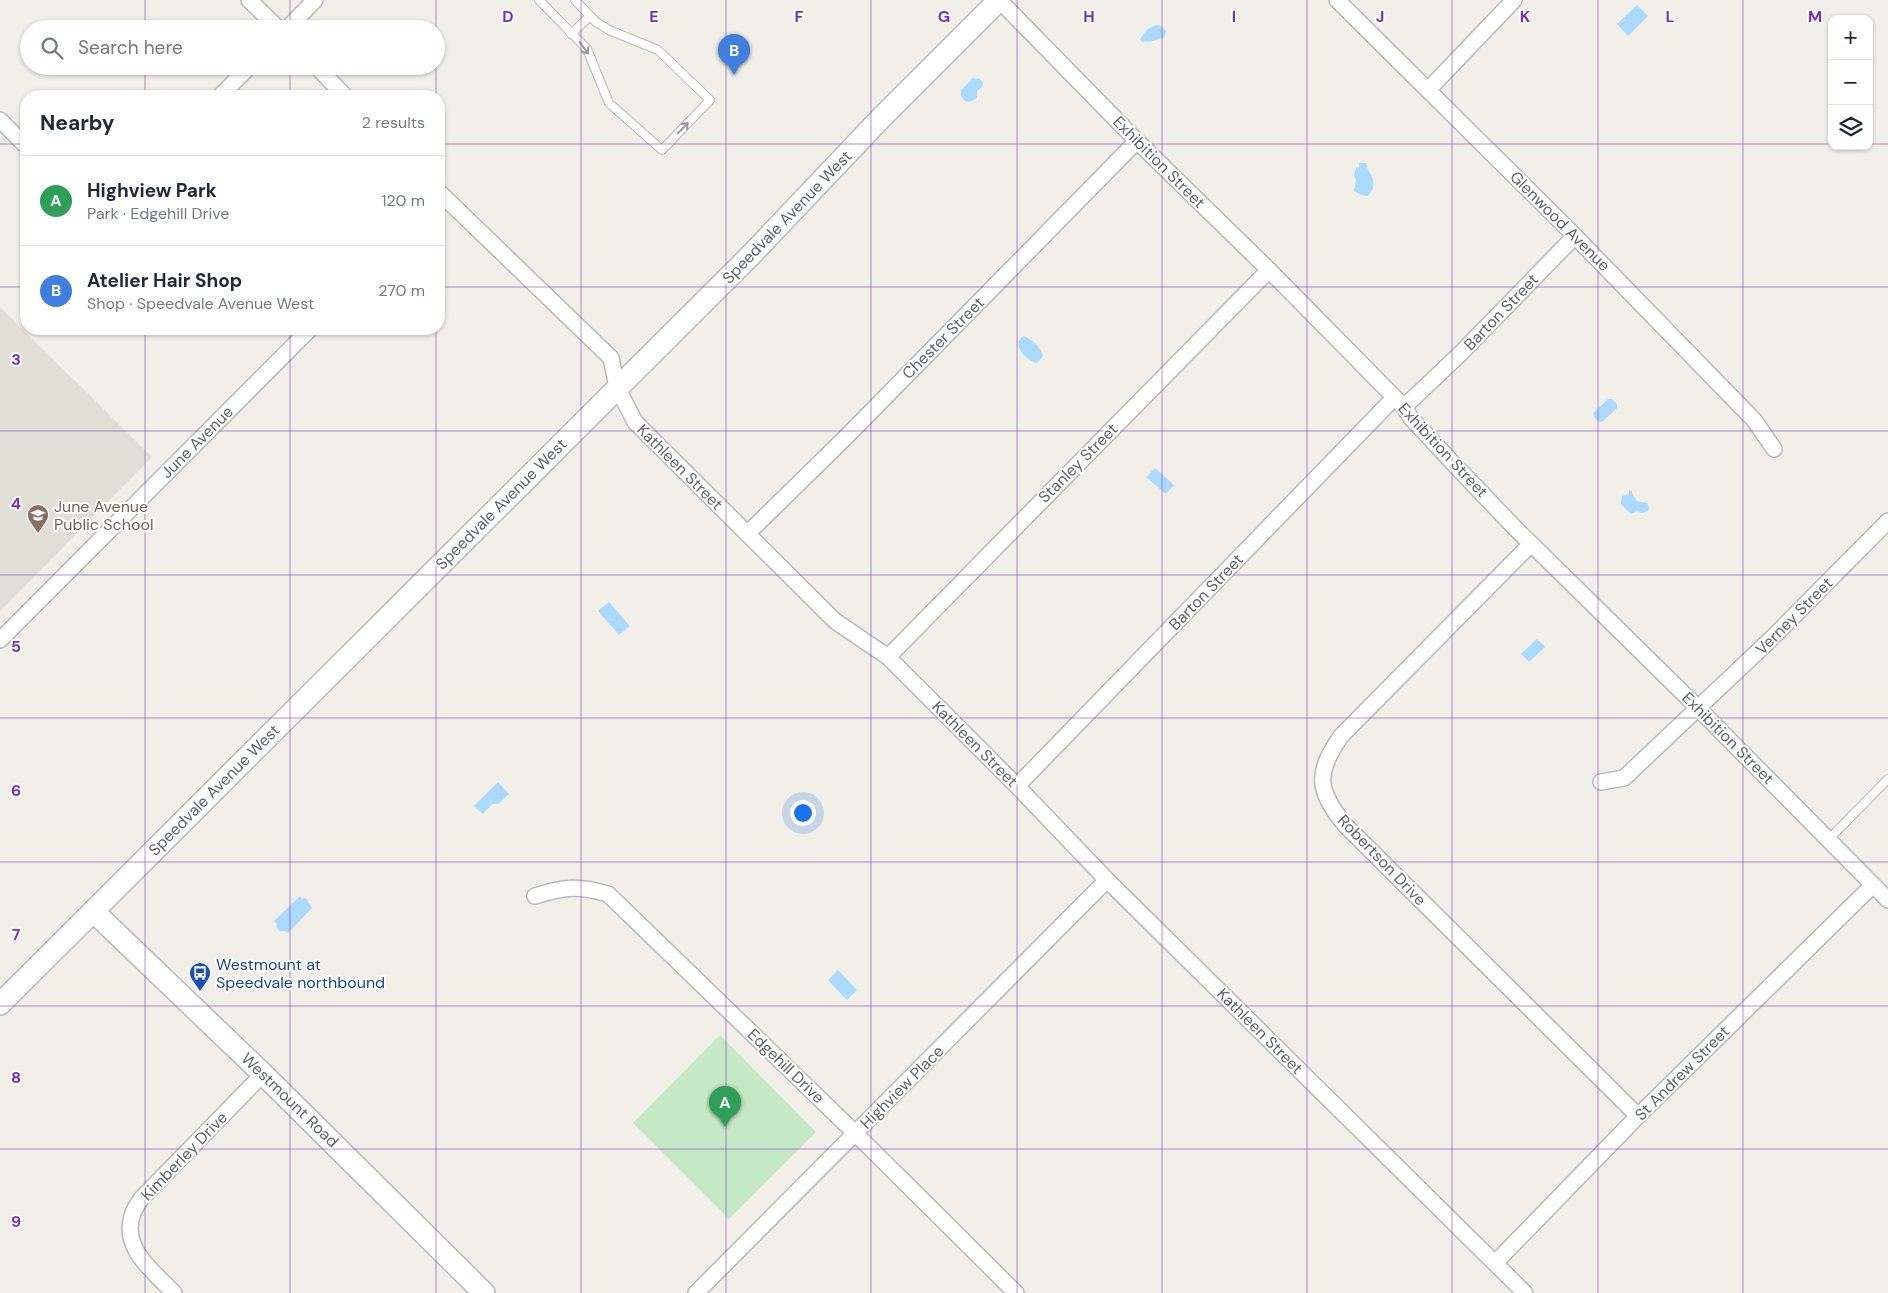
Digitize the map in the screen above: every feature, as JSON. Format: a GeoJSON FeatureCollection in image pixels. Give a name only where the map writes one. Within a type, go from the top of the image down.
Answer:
{"type":"FeatureCollection","features":[{"type":"Feature","properties":{"kind":"main road","name":"Speedvale Avenue West"},"geometry":{"type":"LineString","coordinates":[[0,1004],[749,257],[881,118],[999,0]]}},
{"type":"Feature","properties":{"kind":"main road","name":"Westmount Road"},"geometry":{"type":"LineString","coordinates":[[93,911],[263,1074],[484,1293]]}},
{"type":"Feature","properties":{"kind":"street"},"geometry":{"type":"LineString","coordinates":[[249,0],[270,20]]}},
{"type":"Feature","properties":{"kind":"street"},"geometry":{"type":"LineString","coordinates":[[296,20],[315,0]]}},
{"type":"Feature","properties":{"kind":"street","name":"Exhibition Street"},"geometry":{"type":"LineString","coordinates":[[999,0],[1137,141],[1399,402],[1411,418],[1450,460],[1531,544],[1698,708],[1888,900]]}},
{"type":"Feature","properties":{"kind":"street","name":"Glenwood Avenue"},"geometry":{"type":"LineString","coordinates":[[1337,0],[1575,236],[1754,420],[1774,449]]}},
{"type":"Feature","properties":{"kind":"street"},"geometry":{"type":"LineString","coordinates":[[1428,90],[1514,0]]}},
{"type":"Feature","properties":{"kind":"street"},"geometry":{"type":"LineString","coordinates":[[226,90],[241,75]]}},
{"type":"Feature","properties":{"kind":"street"},"geometry":{"type":"LineString","coordinates":[[325,75],[339,90]]}},
{"type":"Feature","properties":{"kind":"street"},"geometry":{"type":"LineString","coordinates":[[0,120],[20,140]]}},
{"type":"Feature","properties":{"kind":"street","name":"Chester Street"},"geometry":{"type":"LineString","coordinates":[[747,534],[854,429],[1137,141]]}},
{"type":"Feature","properties":{"kind":"street","name":"Kathleen Street"},"geometry":{"type":"LineString","coordinates":[[445,201],[608,354],[611,358],[617,387],[635,422],[835,621],[888,657],[1017,786],[1107,880],[1525,1293]]}},
{"type":"Feature","properties":{"kind":"street","name":"Barton Street"},"geometry":{"type":"LineString","coordinates":[[1017,786],[1399,402],[1460,354],[1575,236]]}},
{"type":"Feature","properties":{"kind":"street","name":"Stanley Street"},"geometry":{"type":"LineString","coordinates":[[888,657],[1268,270]]}},
{"type":"Feature","properties":{"kind":"street","name":"June Avenue"},"geometry":{"type":"LineString","coordinates":[[0,640],[304,335]]}},
{"type":"Feature","properties":{"kind":"street","name":"Verney Street"},"geometry":{"type":"LineString","coordinates":[[1601,782],[1624,778],[1771,639],[1888,521]]}},
{"type":"Feature","properties":{"kind":"street","name":"Robertson Drive"},"geometry":{"type":"LineString","coordinates":[[1531,544],[1341,736],[1330,752],[1322,771],[1324,788],[1329,804],[1345,825],[1638,1116]]}},
{"type":"Feature","properties":{"kind":"street","name":"Highview Place"},"geometry":{"type":"LineString","coordinates":[[696,1293],[1107,880]]}},
{"type":"Feature","properties":{"kind":"street","name":"St Andrew Street"},"geometry":{"type":"LineString","coordinates":[[1495,1263],[1638,1116],[1873,885]]}},
{"type":"Feature","properties":{"kind":"street","name":"Edgehill Drive"},"geometry":{"type":"LineString","coordinates":[[535,896],[561,888],[588,888],[608,894],[856,1134],[1016,1293]]}},
{"type":"Feature","properties":{"kind":"street","name":"Kimberley Drive"},"geometry":{"type":"LineString","coordinates":[[174,1293],[135,1252],[129,1233],[132,1214],[141,1199],[263,1074]]}},
{"type":"Feature","properties":{"kind":"lane"},"geometry":{"type":"LineString","coordinates":[[539,0],[587,49],[609,103],[662,150],[710,100],[658,50],[609,30],[596,22],[574,0]]}},
{"type":"Feature","properties":{"kind":"lane"},"geometry":{"type":"LineString","coordinates":[[572,34],[590,16]]}},
{"type":"Feature","properties":{"kind":"lane"},"geometry":{"type":"LineString","coordinates":[[1828,840],[1888,779]]}},
{"type":"Feature","properties":{"kind":"shaded area","name":"June Avenue Public School"},"geometry":{"type":"Polygon","coordinates":[[[0,307],[20,327],[20,335],[28,335],[152,457],[0,611],[0,307]]]}},
{"type":"Feature","properties":{"kind":"green space"},"geometry":{"type":"Polygon","coordinates":[[[720,1035],[816,1132],[729,1219],[633,1123],[720,1035]]]}},
{"type":"Feature","properties":{"kind":"water"},"geometry":{"type":"Polygon","coordinates":[[[1637,5],[1648,16],[1628,36],[1617,24],[1637,5]]]}},
{"type":"Feature","properties":{"kind":"water"},"geometry":{"type":"Polygon","coordinates":[[[1157,25],[1166,31],[1164,38],[1143,43],[1140,39],[1145,32],[1157,25]]]}},
{"type":"Feature","properties":{"kind":"water"},"geometry":{"type":"Polygon","coordinates":[[[973,78],[980,79],[983,83],[982,87],[977,91],[977,98],[969,102],[965,101],[961,96],[961,90],[973,78]]]}},
{"type":"Feature","properties":{"kind":"water"},"geometry":{"type":"Polygon","coordinates":[[[1359,163],[1366,163],[1373,181],[1372,190],[1368,196],[1354,191],[1356,180],[1354,175],[1356,168],[1359,167],[1359,163]]]}},
{"type":"Feature","properties":{"kind":"water"},"geometry":{"type":"Polygon","coordinates":[[[1023,336],[1036,344],[1042,352],[1043,356],[1037,363],[1027,358],[1020,349],[1018,342],[1023,336]]]}},
{"type":"Feature","properties":{"kind":"water"},"geometry":{"type":"Polygon","coordinates":[[[1608,399],[1612,399],[1617,404],[1617,408],[1602,422],[1599,422],[1593,413],[1608,399]]]}},
{"type":"Feature","properties":{"kind":"water"},"geometry":{"type":"Polygon","coordinates":[[[1155,468],[1174,485],[1166,494],[1146,477],[1155,468]]]}},
{"type":"Feature","properties":{"kind":"water"},"geometry":{"type":"Polygon","coordinates":[[[1629,490],[1632,491],[1637,501],[1647,503],[1648,511],[1642,513],[1637,511],[1631,514],[1621,504],[1622,496],[1629,494],[1629,490]]]}},
{"type":"Feature","properties":{"kind":"water"},"geometry":{"type":"Polygon","coordinates":[[[609,602],[630,626],[619,635],[598,611],[609,602]]]}},
{"type":"Feature","properties":{"kind":"water"},"geometry":{"type":"Polygon","coordinates":[[[1537,639],[1545,647],[1529,662],[1521,654],[1537,639]]]}},
{"type":"Feature","properties":{"kind":"water"},"geometry":{"type":"Polygon","coordinates":[[[498,782],[509,794],[498,804],[492,804],[483,814],[474,806],[498,782]]]}},
{"type":"Feature","properties":{"kind":"water"},"geometry":{"type":"Polygon","coordinates":[[[300,896],[302,899],[306,898],[312,908],[288,933],[279,931],[274,921],[300,896]]]}},
{"type":"Feature","properties":{"kind":"water"},"geometry":{"type":"Polygon","coordinates":[[[838,970],[857,990],[847,1000],[828,980],[838,970]]]}},
{"type":"Feature","properties":{"kind":"place","name":"Atelier Hair Shop"},"geometry":{"type":"Point","coordinates":[734,75]}},
{"type":"Feature","properties":{"kind":"place","name":"June Avenue Public School"},"geometry":{"type":"Point","coordinates":[38,534]}},
{"type":"Feature","properties":{"kind":"place","name":"Westmount at Speedvale northbound"},"geometry":{"type":"Point","coordinates":[200,992]}},
{"type":"Feature","properties":{"kind":"place","name":"Highview Park"},"geometry":{"type":"Point","coordinates":[725,1127]}}]}
